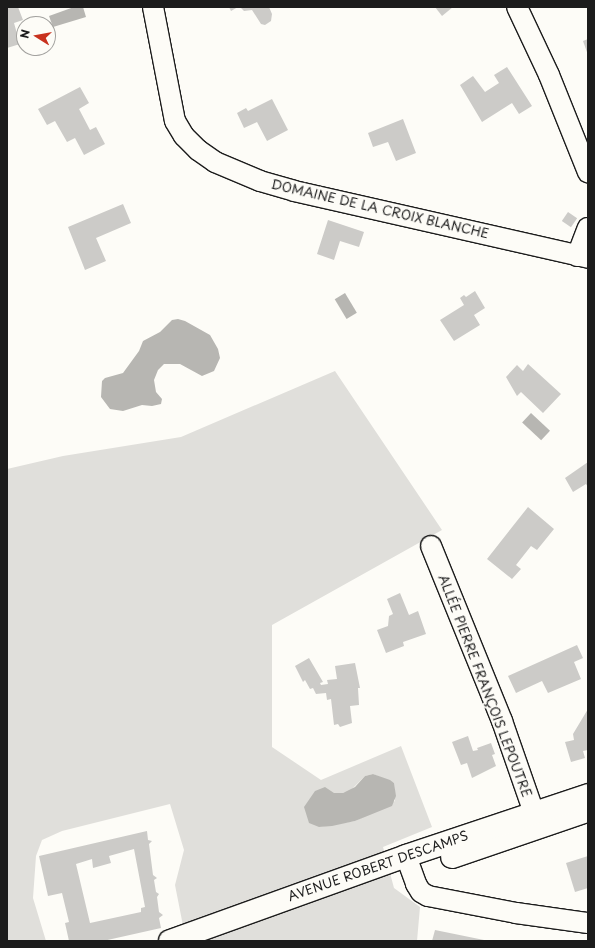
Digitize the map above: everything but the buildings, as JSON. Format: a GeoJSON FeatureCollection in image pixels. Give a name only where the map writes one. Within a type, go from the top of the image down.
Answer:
{"type":"FeatureCollection","features":[{"type":"Feature","properties":{"kind":"main road","name":"AVENUE ROBERT DESCAMPS"},"geometry":{"type":"LineString","coordinates":[[183,941],[536,820],[588,795]]}},
{"type":"Feature","properties":{"kind":"main road","name":"AVENUE ROBERT DESCAMPS"},"geometry":{"type":"LineString","coordinates":[[536,820],[588,810]]}},
{"type":"Feature","properties":{"kind":"main road","name":"AVENUE ROBERT DESCAMPS"},"geometry":{"type":"LineString","coordinates":[[170,941],[409,863]]}},
{"type":"Feature","properties":{"kind":"street","name":"DOMAINE DE LA CROIX BLANCHE"},"geometry":{"type":"LineString","coordinates":[[153,7],[175,120],[184,136],[198,150],[215,162],[255,179],[294,191],[582,257],[588,228]]}},
{"type":"Feature","properties":{"kind":"street"},"geometry":{"type":"LineString","coordinates":[[517,7],[549,75],[588,172]]}},
{"type":"Feature","properties":{"kind":"street","name":"ALLÉE PIERRE FRANÇOIS LEPOUTRE"},"geometry":{"type":"LineString","coordinates":[[431,546],[502,721],[536,820]]}},
{"type":"Feature","properties":{"kind":"street"},"geometry":{"type":"LineString","coordinates":[[409,863],[421,892],[428,896],[523,914],[588,923]]}},
{"type":"Feature","properties":{"kind":"shaded area"},"geometry":{"type":"Polygon","coordinates":[[[74,7],[83,7],[86,17],[56,26],[56,16],[49,16],[74,7]]]}},
{"type":"Feature","properties":{"kind":"shaded area"},"geometry":{"type":"Polygon","coordinates":[[[345,293],[357,313],[347,319],[335,299],[345,293]]]}},
{"type":"Feature","properties":{"kind":"shaded area"},"geometry":{"type":"Polygon","coordinates":[[[178,319],[185,321],[210,335],[218,349],[220,358],[214,371],[202,376],[180,364],[164,364],[158,370],[154,380],[156,392],[162,399],[161,404],[152,406],[142,405],[123,411],[110,409],[101,397],[102,381],[105,378],[123,373],[139,351],[143,341],[160,332],[172,320],[178,319]]]}},
{"type":"Feature","properties":{"kind":"shaded area"},"geometry":{"type":"Polygon","coordinates":[[[335,371],[442,530],[272,625],[272,747],[321,780],[401,746],[432,827],[383,847],[394,888],[420,907],[417,941],[186,941],[175,885],[184,850],[170,804],[62,831],[42,840],[36,856],[33,898],[46,941],[7,941],[7,469],[63,456],[181,437],[335,371]],[[373,774],[365,776],[350,791],[334,793],[319,827],[355,821],[395,801],[394,783],[373,774]]]}},
{"type":"Feature","properties":{"kind":"shaded area"},"geometry":{"type":"Polygon","coordinates":[[[531,413],[550,431],[541,440],[522,423],[531,413]]]}},
{"type":"Feature","properties":{"kind":"shaded area"},"geometry":{"type":"Polygon","coordinates":[[[373,774],[394,783],[396,796],[392,806],[355,821],[332,826],[319,827],[309,823],[304,807],[315,791],[325,787],[334,793],[343,793],[355,787],[365,776],[373,774]]]}}]}
